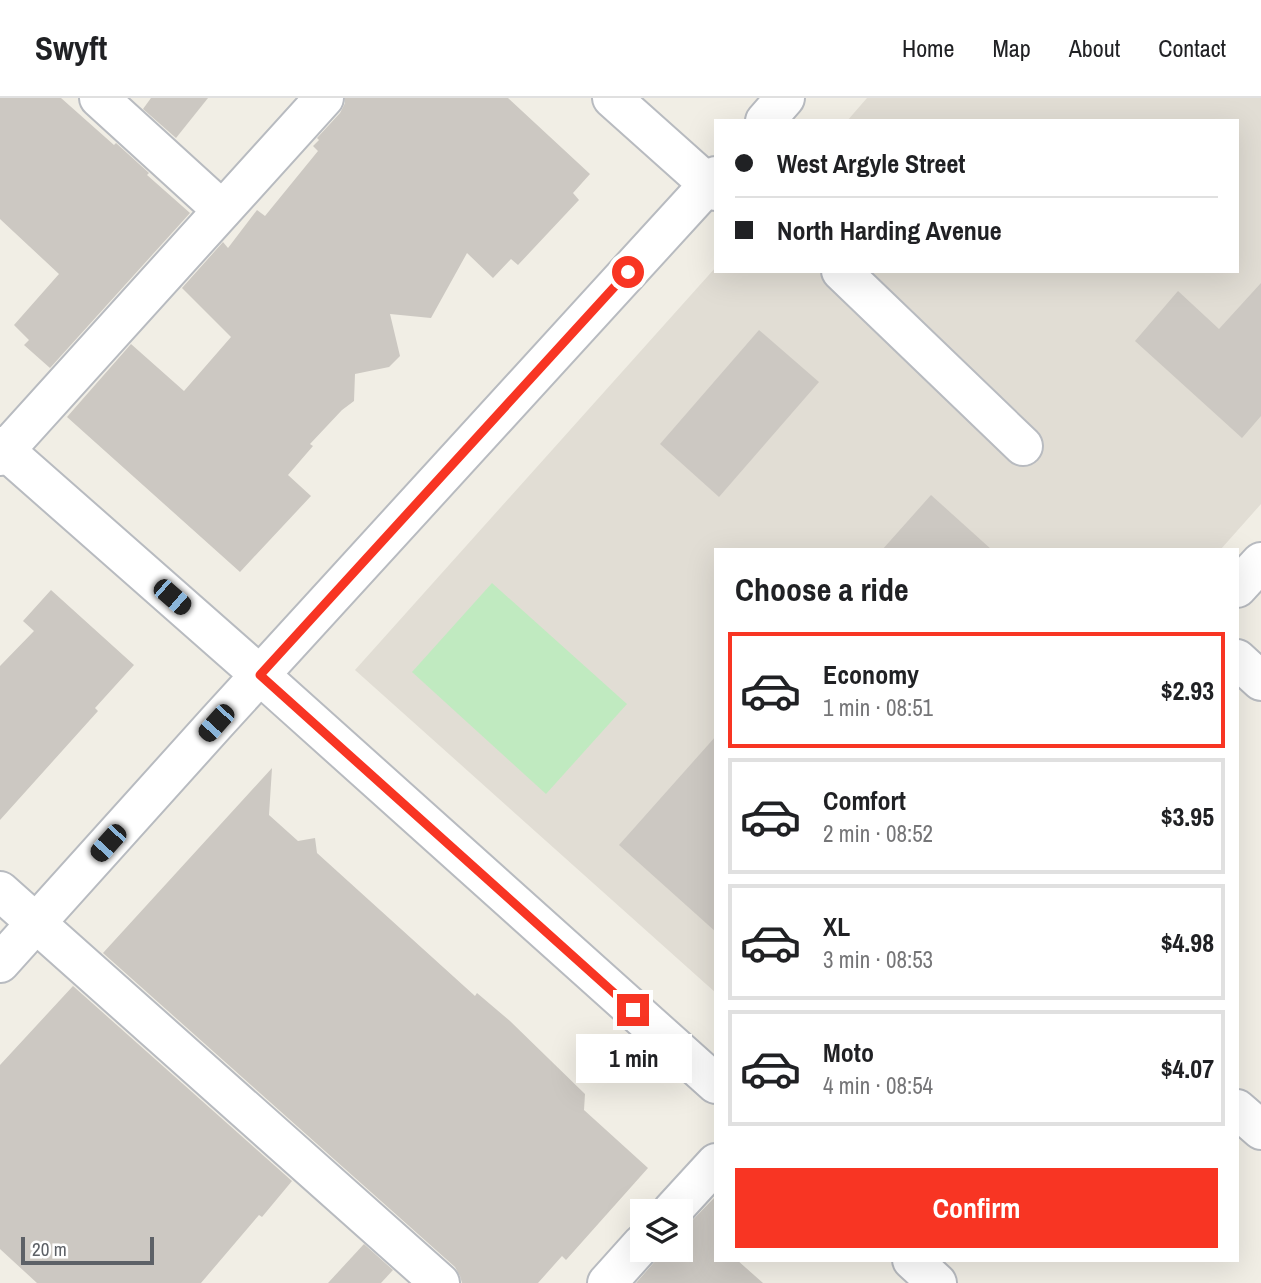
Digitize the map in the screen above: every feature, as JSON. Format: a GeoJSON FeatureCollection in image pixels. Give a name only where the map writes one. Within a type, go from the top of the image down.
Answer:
{"type":"FeatureCollection","features":[{"type":"Feature","properties":{"kind":"street"},"geometry":{"type":"LineString","coordinates":[[99,98],[222,210]]}},
{"type":"Feature","properties":{"kind":"street"},"geometry":{"type":"LineString","coordinates":[[324,98],[2,450],[260,675],[714,1082]]}},
{"type":"Feature","properties":{"kind":"street"},"geometry":{"type":"LineString","coordinates":[[0,963],[260,675],[713,184],[612,98]]}},
{"type":"Feature","properties":{"kind":"street"},"geometry":{"type":"LineString","coordinates":[[767,119],[785,98]]}},
{"type":"Feature","properties":{"kind":"street"},"geometry":{"type":"LineString","coordinates":[[843,273],[1023,446]]}},
{"type":"Feature","properties":{"kind":"street"},"geometry":{"type":"LineString","coordinates":[[1239,586],[1261,562]]}},
{"type":"Feature","properties":{"kind":"street"},"geometry":{"type":"LineString","coordinates":[[1239,661],[1261,681]]}},
{"type":"Feature","properties":{"kind":"street"},"geometry":{"type":"LineString","coordinates":[[0,891],[440,1283]]}},
{"type":"Feature","properties":{"kind":"street"},"geometry":{"type":"LineString","coordinates":[[1239,1110],[1261,1130]]}},
{"type":"Feature","properties":{"kind":"street"},"geometry":{"type":"LineString","coordinates":[[683,1199],[714,1165]]}},
{"type":"Feature","properties":{"kind":"street"},"geometry":{"type":"LineString","coordinates":[[607,1283],[630,1257]]}},
{"type":"Feature","properties":{"kind":"street"},"geometry":{"type":"LineString","coordinates":[[914,1262],[937,1283]]}},
{"type":"Feature","properties":{"kind":"shaded area"},"geometry":{"type":"Polygon","coordinates":[[[867,98],[1261,98],[1261,504],[1222,548],[714,548],[714,991],[355,670],[714,269],[714,273],[1239,273],[1239,119],[849,119],[867,98]]]}},
{"type":"Feature","properties":{"kind":"green space"},"geometry":{"type":"Polygon","coordinates":[[[492,583],[627,704],[546,794],[412,672],[492,583]]]}},
{"type":"Feature","properties":{"kind":"building"},"geometry":{"type":"Polygon","coordinates":[[[0,98],[61,98],[114,145],[116,143],[190,213],[50,368],[24,345],[29,340],[14,325],[59,274],[0,219],[0,98]]]}},
{"type":"Feature","properties":{"kind":"building"},"geometry":{"type":"Polygon","coordinates":[[[151,98],[208,98],[176,138],[143,109],[151,98]]]}},
{"type":"Feature","properties":{"kind":"building"},"geometry":{"type":"Polygon","coordinates":[[[345,98],[508,98],[590,174],[573,193],[579,200],[518,265],[511,259],[493,278],[467,253],[431,318],[390,314],[400,356],[389,367],[355,374],[354,401],[310,444],[313,446],[288,475],[311,496],[240,572],[67,417],[131,344],[184,391],[231,337],[182,288],[223,242],[228,248],[257,210],[265,216],[318,151],[313,146],[319,140],[317,138],[340,113],[345,98]]]}},
{"type":"Feature","properties":{"kind":"building"},"geometry":{"type":"Polygon","coordinates":[[[1261,283],[1261,416],[1242,438],[1135,341],[1178,291],[1219,329],[1261,283]]]}},
{"type":"Feature","properties":{"kind":"building"},"geometry":{"type":"Polygon","coordinates":[[[759,330],[819,382],[719,497],[660,444],[759,330]]]}},
{"type":"Feature","properties":{"kind":"building"},"geometry":{"type":"Polygon","coordinates":[[[931,495],[990,548],[884,548],[931,495]]]}},
{"type":"Feature","properties":{"kind":"building"},"geometry":{"type":"Polygon","coordinates":[[[51,590],[134,665],[95,708],[98,711],[0,820],[0,666],[34,631],[23,621],[51,590]]]}},
{"type":"Feature","properties":{"kind":"building"},"geometry":{"type":"Polygon","coordinates":[[[714,738],[714,930],[619,845],[714,738]]]}},
{"type":"Feature","properties":{"kind":"building"},"geometry":{"type":"Polygon","coordinates":[[[272,768],[269,815],[298,841],[315,838],[317,853],[475,996],[477,993],[510,1021],[585,1094],[584,1110],[648,1168],[566,1260],[562,1256],[538,1283],[462,1283],[455,1267],[103,953],[272,768]]]}},
{"type":"Feature","properties":{"kind":"building"},"geometry":{"type":"Polygon","coordinates":[[[73,986],[292,1181],[201,1283],[37,1283],[0,1249],[0,1065],[73,986]]]}},
{"type":"Feature","properties":{"kind":"building"},"geometry":{"type":"Polygon","coordinates":[[[714,1198],[714,1262],[739,1262],[763,1283],[636,1283],[654,1262],[693,1262],[693,1220],[714,1198]]]}},
{"type":"Feature","properties":{"kind":"building"},"geometry":{"type":"Polygon","coordinates":[[[364,1244],[393,1270],[381,1283],[328,1283],[364,1244]]]}},
{"type":"Feature","properties":{"kind":"route"},"geometry":{"type":"LineString","coordinates":[[628,272],[260,675],[633,1010]]}}]}
